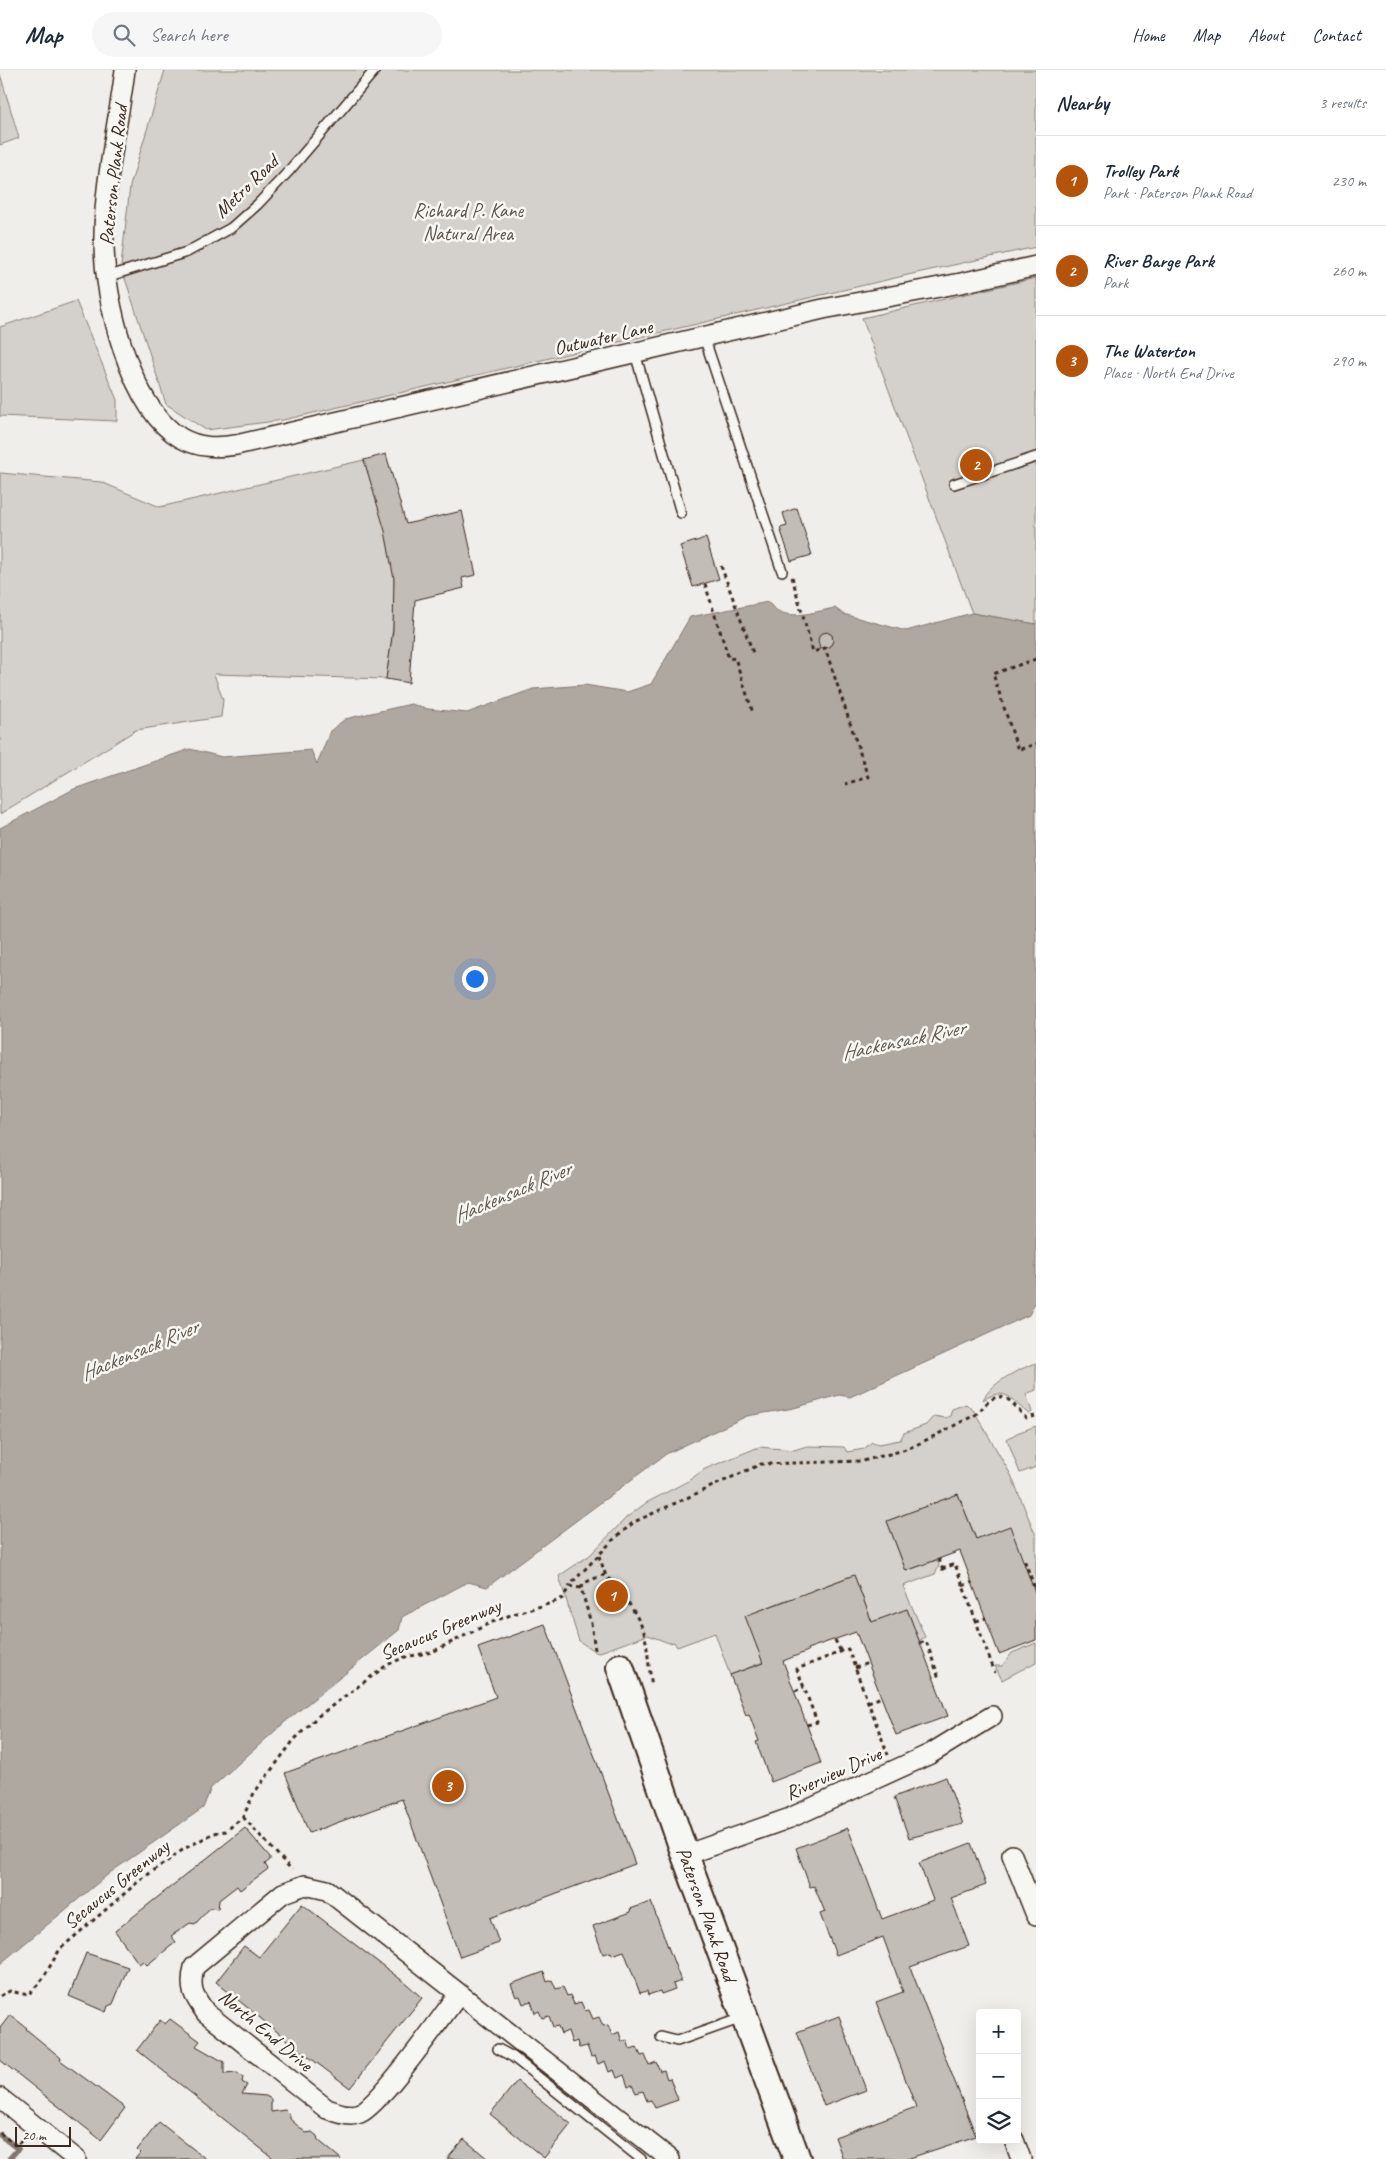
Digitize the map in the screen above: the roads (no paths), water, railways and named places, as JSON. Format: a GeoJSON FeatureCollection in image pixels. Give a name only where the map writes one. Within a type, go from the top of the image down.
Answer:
{"type":"FeatureCollection","features":[{"type":"Feature","properties":{"kind":"street","name":"Paterson Plank Road"},"geometry":{"type":"LineString","coordinates":[[125,70],[104,225],[106,277],[122,345],[143,396],[154,415],[182,438]]}},
{"type":"Feature","properties":{"kind":"street","name":"Outwater Lane"},"geometry":{"type":"LineString","coordinates":[[182,438],[207,447],[236,445],[831,307],[961,283],[1036,266]]}},
{"type":"Feature","properties":{"kind":"street","name":"Paterson Plank Road"},"geometry":{"type":"LineString","coordinates":[[620,1667],[685,1854],[797,2159]]}},
{"type":"Feature","properties":{"kind":"street","name":"Riverview Drive"},"geometry":{"type":"LineString","coordinates":[[685,1854],[790,1818],[930,1754],[992,1716]]}},
{"type":"Feature","properties":{"kind":"street"},"geometry":{"type":"LineString","coordinates":[[1012,1855],[1036,1915]]}},
{"type":"Feature","properties":{"kind":"street","name":"North End Drive"},"geometry":{"type":"LineString","coordinates":[[459,1994],[381,2095],[361,2113],[346,2115],[326,2109],[206,2013],[196,1999],[190,1983],[194,1967],[283,1893],[305,1885],[328,1890],[670,2159]]}},
{"type":"Feature","properties":{"kind":"street"},"geometry":{"type":"LineString","coordinates":[[0,2098],[76,2159]]}},
{"type":"Feature","properties":{"kind":"street"},"geometry":{"type":"LineString","coordinates":[[1015,2144],[1021,2159]]}},
{"type":"Feature","properties":{"kind":"lane","name":"Metro Road"},"geometry":{"type":"LineString","coordinates":[[106,277],[187,252],[231,228],[288,172],[375,70]]}},
{"type":"Feature","properties":{"kind":"lane"},"geometry":{"type":"LineString","coordinates":[[704,337],[782,571]]}},
{"type":"Feature","properties":{"kind":"lane"},"geometry":{"type":"LineString","coordinates":[[635,353],[681,513]]}},
{"type":"Feature","properties":{"kind":"lane"},"geometry":{"type":"LineString","coordinates":[[954,484],[1036,457]]}},
{"type":"Feature","properties":{"kind":"lane"},"geometry":{"type":"LineString","coordinates":[[661,2037],[677,2041],[745,2017]]}},
{"type":"Feature","properties":{"kind":"lane"},"geometry":{"type":"LineString","coordinates":[[498,2049],[513,2057],[640,2159]]}},
{"type":"Feature","properties":{"kind":"water","name":"Hackensack River"},"geometry":{"type":"Polygon","coordinates":[[[768,602],[774,609],[790,615],[807,614],[835,608],[843,614],[906,631],[972,613],[1036,624],[1036,1300],[1029,1315],[850,1397],[839,1395],[794,1408],[747,1416],[666,1454],[487,1587],[468,1582],[402,1617],[399,1630],[285,1722],[211,1788],[203,1808],[111,1872],[0,1964],[0,828],[74,789],[190,749],[222,757],[311,750],[317,764],[330,731],[345,719],[411,704],[428,709],[467,713],[533,689],[585,685],[627,692],[651,684],[690,617],[768,602]]]}},
{"type":"Feature","properties":{"kind":"waterway"},"geometry":{"type":"LineString","coordinates":[[0,2135],[18,2149],[9,2159]]}},
{"type":"Feature","properties":{"kind":"place","name":"River Barge Park"},"geometry":{"type":"Point","coordinates":[976,465]}},
{"type":"Feature","properties":{"kind":"place","name":"Trolley Park"},"geometry":{"type":"Point","coordinates":[612,1596]}},
{"type":"Feature","properties":{"kind":"place","name":"The Waterton"},"geometry":{"type":"Point","coordinates":[448,1786]}},
{"type":"Feature","properties":{"kind":"park label","name":"Richard P. Kane Natural Area"},"geometry":{"type":"Point","coordinates":[468,222]}}]}
